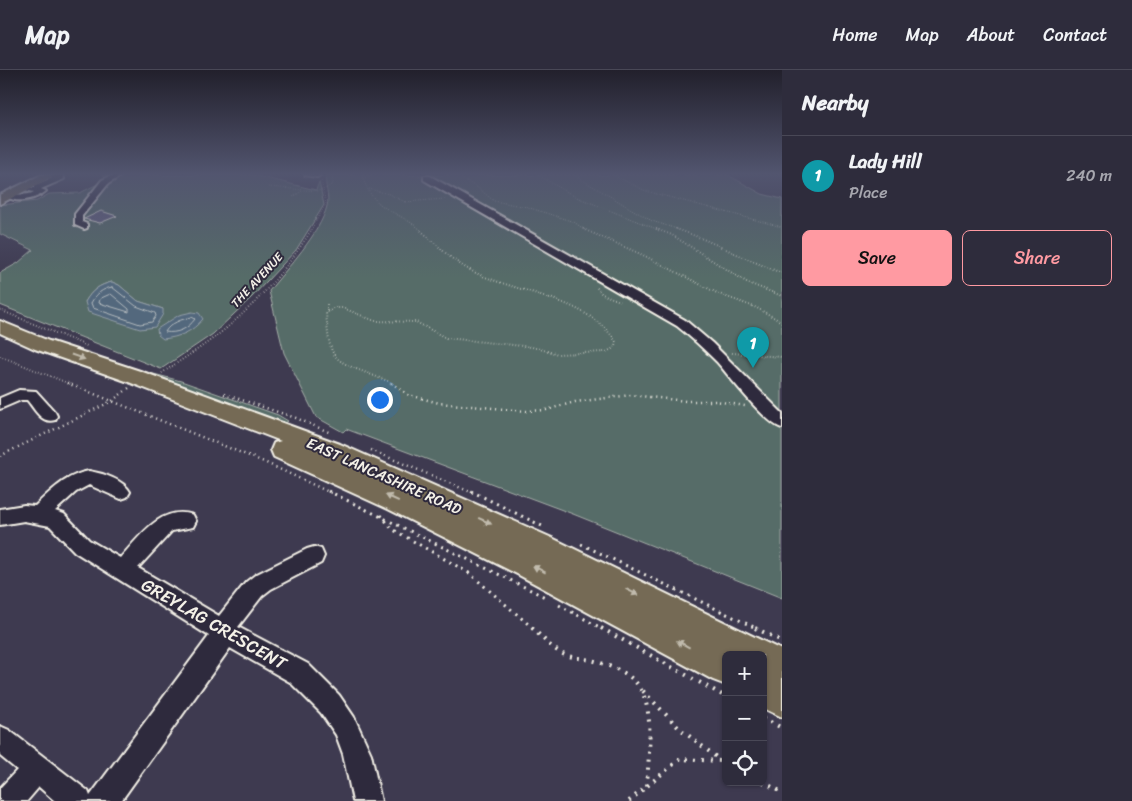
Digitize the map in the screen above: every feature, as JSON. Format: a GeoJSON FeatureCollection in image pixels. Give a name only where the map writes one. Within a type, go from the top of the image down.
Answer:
{"type":"FeatureCollection","features":[{"type":"Feature","properties":{"kind":"highway","name":"EAST LANCASHIRE ROAD"},"geometry":{"type":"LineString","coordinates":[[0,326],[42,345],[133,376],[348,459],[542,547],[747,651]]}},
{"type":"Feature","properties":{"kind":"highway","name":"EAST LANCASHIRE ROAD"},"geometry":{"type":"LineString","coordinates":[[0,343],[299,456],[528,564],[722,665]]}},
{"type":"Feature","properties":{"kind":"highway"},"geometry":{"type":"LineString","coordinates":[[767,661],[782,669]]}},
{"type":"Feature","properties":{"kind":"highway"},"geometry":{"type":"LineString","coordinates":[[767,689],[782,698]]}},
{"type":"Feature","properties":{"kind":"street"},"geometry":{"type":"LineString","coordinates":[[83,209],[78,216],[78,223],[84,226]]}},
{"type":"Feature","properties":{"kind":"street"},"geometry":{"type":"LineString","coordinates":[[479,209],[680,323],[713,349],[782,422]]}},
{"type":"Feature","properties":{"kind":"street"},"geometry":{"type":"LineString","coordinates":[[6,402],[23,394],[31,395],[48,416]]}},
{"type":"Feature","properties":{"kind":"street"},"geometry":{"type":"LineString","coordinates":[[38,515],[74,479],[96,480],[121,492]]}},
{"type":"Feature","properties":{"kind":"street","name":"GREYLAG CRESCENT"},"geometry":{"type":"LineString","coordinates":[[0,517],[24,513],[57,520],[82,546],[224,632],[299,673],[330,704],[345,726],[357,754],[367,801]]}},
{"type":"Feature","properties":{"kind":"street"},"geometry":{"type":"LineString","coordinates":[[122,570],[173,518]]}},
{"type":"Feature","properties":{"kind":"street"},"geometry":{"type":"LineString","coordinates":[[103,801],[254,589],[289,562],[314,556]]}},
{"type":"Feature","properties":{"kind":"street"},"geometry":{"type":"LineString","coordinates":[[0,739],[78,801]]}},
{"type":"Feature","properties":{"kind":"street"},"geometry":{"type":"LineString","coordinates":[[8,801],[37,768]]}},
{"type":"Feature","properties":{"kind":"path","name":"THE AVENUE"},"geometry":{"type":"LineString","coordinates":[[162,373],[219,334],[276,277],[298,252],[323,209]]}},
{"type":"Feature","properties":{"kind":"path"},"geometry":{"type":"LineString","coordinates":[[327,311],[343,308],[375,321],[416,322],[446,338],[532,347],[558,354],[606,352],[615,345],[615,338],[604,325],[575,308],[502,284],[456,262],[409,221],[385,209]]}},
{"type":"Feature","properties":{"kind":"path"},"geometry":{"type":"LineString","coordinates":[[534,209],[574,222],[586,231],[643,255],[719,294],[757,308],[782,322]]}},
{"type":"Feature","properties":{"kind":"path"},"geometry":{"type":"LineString","coordinates":[[607,209],[672,235],[748,283],[782,296]]}},
{"type":"Feature","properties":{"kind":"path"},"geometry":{"type":"LineString","coordinates":[[632,209],[652,221],[701,237],[740,254],[755,263],[782,273]]}},
{"type":"Feature","properties":{"kind":"path"},"geometry":{"type":"LineString","coordinates":[[711,209],[782,227]]}},
{"type":"Feature","properties":{"kind":"path"},"geometry":{"type":"LineString","coordinates":[[327,304],[329,343],[336,360],[390,382],[409,395],[439,403],[526,411],[546,410],[575,402],[631,395],[686,401],[716,400],[746,406]]}},
{"type":"Feature","properties":{"kind":"path"},"geometry":{"type":"LineString","coordinates":[[0,310],[88,346]]}},
{"type":"Feature","properties":{"kind":"path"},"geometry":{"type":"LineString","coordinates":[[713,349],[739,355],[756,354],[782,358]]}},
{"type":"Feature","properties":{"kind":"path"},"geometry":{"type":"LineString","coordinates":[[0,356],[264,462],[380,515],[546,598]]}},
{"type":"Feature","properties":{"kind":"path"},"geometry":{"type":"LineString","coordinates":[[0,456],[112,401]]}},
{"type":"Feature","properties":{"kind":"path"},"geometry":{"type":"LineString","coordinates":[[380,515],[392,529],[470,573],[561,653],[598,662],[628,676],[695,743],[722,761]]}},
{"type":"Feature","properties":{"kind":"path"},"geometry":{"type":"LineString","coordinates":[[555,603],[724,696]]}},
{"type":"Feature","properties":{"kind":"path"},"geometry":{"type":"LineString","coordinates":[[640,688],[648,706],[647,786]]}},
{"type":"Feature","properties":{"kind":"path"},"geometry":{"type":"LineString","coordinates":[[767,720],[782,728]]}},
{"type":"Feature","properties":{"kind":"path"},"geometry":{"type":"LineString","coordinates":[[629,801],[680,759],[722,762]]}},
{"type":"Feature","properties":{"kind":"path"},"geometry":{"type":"LineString","coordinates":[[767,784],[782,792]]}},
{"type":"Feature","properties":{"kind":"green space"},"geometry":{"type":"Polygon","coordinates":[[[0,209],[321,209],[296,250],[252,297],[213,334],[161,369],[0,305],[0,273],[18,263],[33,250],[0,234],[0,209]],[[112,282],[100,286],[93,291],[85,302],[163,309],[138,301],[119,285],[112,282]]]}},
{"type":"Feature","properties":{"kind":"green space"},"geometry":{"type":"Polygon","coordinates":[[[326,209],[782,209],[782,598],[573,514],[346,429],[343,432],[316,417],[284,353],[269,291],[302,250],[318,228],[326,209]]]}},
{"type":"Feature","properties":{"kind":"green space"},"geometry":{"type":"Polygon","coordinates":[[[144,373],[181,381],[278,415],[288,421],[284,424],[144,373]]]}},
{"type":"Feature","properties":{"kind":"water"},"geometry":{"type":"Polygon","coordinates":[[[112,282],[119,285],[138,301],[163,309],[163,314],[155,327],[140,329],[88,312],[85,302],[90,294],[100,286],[112,282]]]}},
{"type":"Feature","properties":{"kind":"water"},"geometry":{"type":"Polygon","coordinates":[[[192,312],[199,313],[203,319],[190,331],[163,339],[158,335],[157,329],[179,315],[192,312]]]}},
{"type":"Feature","properties":{"kind":"building"},"geometry":{"type":"Polygon","coordinates":[[[101,211],[117,216],[100,223],[84,219],[101,211]]]}},
{"type":"Feature","properties":{"kind":"place","name":"Lady Hill"},"geometry":{"type":"Point","coordinates":[753,368]}}]}
